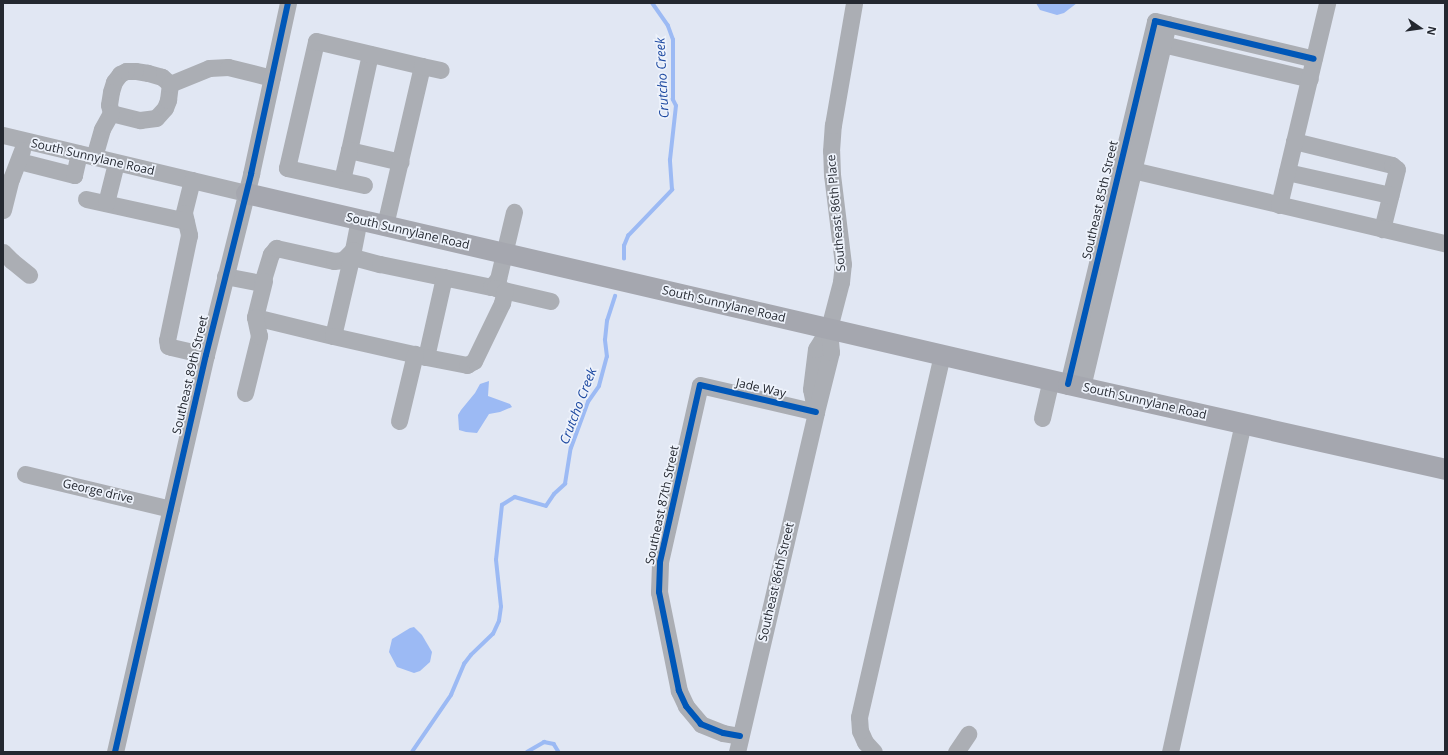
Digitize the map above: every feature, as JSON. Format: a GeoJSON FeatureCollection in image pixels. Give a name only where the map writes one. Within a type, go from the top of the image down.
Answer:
{"type":"FeatureCollection","features":[{"type":"Feature","properties":{"kind":"main road","name":"South Sunnylane Road"},"geometry":{"type":"LineString","coordinates":[[246,193],[1445,469]]}},
{"type":"Feature","properties":{"kind":"street","name":"Southeast 89th Street"},"geometry":{"type":"LineString","coordinates":[[115,752],[206,356],[246,193],[288,3]]}},
{"type":"Feature","properties":{"kind":"street","name":"Southeast 86th Place"},"geometry":{"type":"LineString","coordinates":[[829,328],[841,282],[843,264],[832,175],[832,132],[854,3]]}},
{"type":"Feature","properties":{"kind":"street"},"geometry":{"type":"LineString","coordinates":[[1279,205],[1328,3]]}},
{"type":"Feature","properties":{"kind":"street"},"geometry":{"type":"LineString","coordinates":[[1042,418],[1067,383],[1102,272],[1162,22],[1314,59]]}},
{"type":"Feature","properties":{"kind":"street"},"geometry":{"type":"LineString","coordinates":[[364,185],[287,168],[316,42],[441,70]]}},
{"type":"Feature","properties":{"kind":"street"},"geometry":{"type":"LineString","coordinates":[[1156,43],[1310,79]]}},
{"type":"Feature","properties":{"kind":"street"},"geometry":{"type":"LineString","coordinates":[[342,180],[370,54]]}},
{"type":"Feature","properties":{"kind":"street"},"geometry":{"type":"LineString","coordinates":[[170,84],[194,73],[220,66],[272,78]]}},
{"type":"Feature","properties":{"kind":"street"},"geometry":{"type":"LineString","coordinates":[[385,225],[401,162],[422,66]]}},
{"type":"Feature","properties":{"kind":"street"},"geometry":{"type":"LineString","coordinates":[[112,113],[109,105],[111,92],[116,78],[126,71],[148,73],[162,77],[170,84]]}},
{"type":"Feature","properties":{"kind":"street"},"geometry":{"type":"LineString","coordinates":[[112,113],[140,120],[156,118],[165,108],[168,100],[170,84]]}},
{"type":"Feature","properties":{"kind":"street"},"geometry":{"type":"LineString","coordinates":[[19,161],[74,174],[87,156],[112,113]]}},
{"type":"Feature","properties":{"kind":"street","name":"South Sunnylane Road"},"geometry":{"type":"LineString","coordinates":[[3,136],[246,193]]}},
{"type":"Feature","properties":{"kind":"street"},"geometry":{"type":"LineString","coordinates":[[3,210],[11,179],[19,161],[25,141]]}},
{"type":"Feature","properties":{"kind":"street"},"geometry":{"type":"LineString","coordinates":[[1294,142],[1392,165],[1397,169],[1382,229]]}},
{"type":"Feature","properties":{"kind":"street"},"geometry":{"type":"LineString","coordinates":[[349,150],[401,162]]}},
{"type":"Feature","properties":{"kind":"street"},"geometry":{"type":"LineString","coordinates":[[106,203],[116,162]]}},
{"type":"Feature","properties":{"kind":"street"},"geometry":{"type":"LineString","coordinates":[[1126,168],[1445,243]]}},
{"type":"Feature","properties":{"kind":"street"},"geometry":{"type":"LineString","coordinates":[[1287,172],[1390,195]]}},
{"type":"Feature","properties":{"kind":"street"},"geometry":{"type":"LineString","coordinates":[[192,180],[184,213],[189,235],[167,340],[168,346],[206,356]]}},
{"type":"Feature","properties":{"kind":"street"},"geometry":{"type":"LineString","coordinates":[[86,199],[186,221]]}},
{"type":"Feature","properties":{"kind":"street"},"geometry":{"type":"LineString","coordinates":[[255,318],[420,356],[467,365],[474,361],[502,303],[498,289],[498,279],[514,212]]}},
{"type":"Feature","properties":{"kind":"street"},"geometry":{"type":"LineString","coordinates":[[333,336],[359,219]]}},
{"type":"Feature","properties":{"kind":"street"},"geometry":{"type":"LineString","coordinates":[[245,394],[259,336],[255,318],[271,254],[276,248],[334,261],[343,260],[353,250]]}},
{"type":"Feature","properties":{"kind":"street"},"geometry":{"type":"LineString","coordinates":[[353,250],[353,257],[380,264],[551,301]]}},
{"type":"Feature","properties":{"kind":"street"},"geometry":{"type":"LineString","coordinates":[[3,252],[29,275]]}},
{"type":"Feature","properties":{"kind":"street"},"geometry":{"type":"LineString","coordinates":[[225,276],[257,283],[264,281]]}},
{"type":"Feature","properties":{"kind":"street"},"geometry":{"type":"LineString","coordinates":[[399,421],[444,278]]}},
{"type":"Feature","properties":{"kind":"street","name":"Southeast 86th Street"},"geometry":{"type":"LineString","coordinates":[[739,744],[831,352],[829,328]]}},
{"type":"Feature","properties":{"kind":"street"},"geometry":{"type":"LineString","coordinates":[[874,752],[865,742],[860,731],[860,717],[942,354]]}},
{"type":"Feature","properties":{"kind":"street","name":"Jade Way"},"geometry":{"type":"LineString","coordinates":[[700,385],[816,412]]}},
{"type":"Feature","properties":{"kind":"street","name":"Southeast 87th Street"},"geometry":{"type":"LineString","coordinates":[[700,385],[660,562],[659,592],[679,691],[686,706],[701,724],[723,733],[739,744]]}},
{"type":"Feature","properties":{"kind":"street"},"geometry":{"type":"LineString","coordinates":[[1170,752],[1243,423]]}},
{"type":"Feature","properties":{"kind":"street","name":"George drive"},"geometry":{"type":"LineString","coordinates":[[25,474],[171,509]]}},
{"type":"Feature","properties":{"kind":"street"},"geometry":{"type":"LineString","coordinates":[[956,752],[968,734]]}},
{"type":"Feature","properties":{"kind":"water"},"geometry":{"type":"Polygon","coordinates":[[[1036,3],[1077,3],[1064,13],[1057,15],[1040,10],[1036,3]]]}},
{"type":"Feature","properties":{"kind":"water"},"geometry":{"type":"Polygon","coordinates":[[[489,381],[488,396],[510,404],[512,407],[500,412],[489,414],[477,433],[459,430],[458,415],[461,410],[475,393],[480,384],[489,381]]]}},
{"type":"Feature","properties":{"kind":"water"},"geometry":{"type":"Polygon","coordinates":[[[414,627],[422,635],[432,652],[430,662],[420,671],[414,673],[397,667],[389,652],[392,639],[414,627]]]}},
{"type":"Feature","properties":{"kind":"waterway","name":"Crutcho Creek"},"geometry":{"type":"LineString","coordinates":[[624,259],[624,246],[628,236],[672,190],[670,160],[676,106],[673,100],[673,40],[668,26],[652,3]]}},
{"type":"Feature","properties":{"kind":"waterway","name":"Crutcho Creek"},"geometry":{"type":"LineString","coordinates":[[412,752],[451,695],[464,664],[471,655],[493,634],[499,621],[501,607],[496,560],[502,505],[515,497],[546,506],[554,494],[565,484],[571,448],[588,402],[599,386],[607,357],[605,340],[607,321],[615,296]]}},
{"type":"Feature","properties":{"kind":"waterway","name":"Crutcho Creek"},"geometry":{"type":"LineString","coordinates":[[527,752],[544,742],[554,744],[559,752]]}},
{"type":"Feature","properties":{"kind":"cycle path"},"geometry":{"type":"LineString","coordinates":[[115,752],[206,355],[251,174],[288,3]]}},
{"type":"Feature","properties":{"kind":"cycle path","name":"Southeast 85th Street"},"geometry":{"type":"LineString","coordinates":[[1068,384],[1155,21],[1314,59]]}},
{"type":"Feature","properties":{"kind":"cycle path"},"geometry":{"type":"LineString","coordinates":[[740,736],[723,733],[701,724],[686,706],[679,691],[659,592],[660,562],[700,385],[816,412]]}}]}
